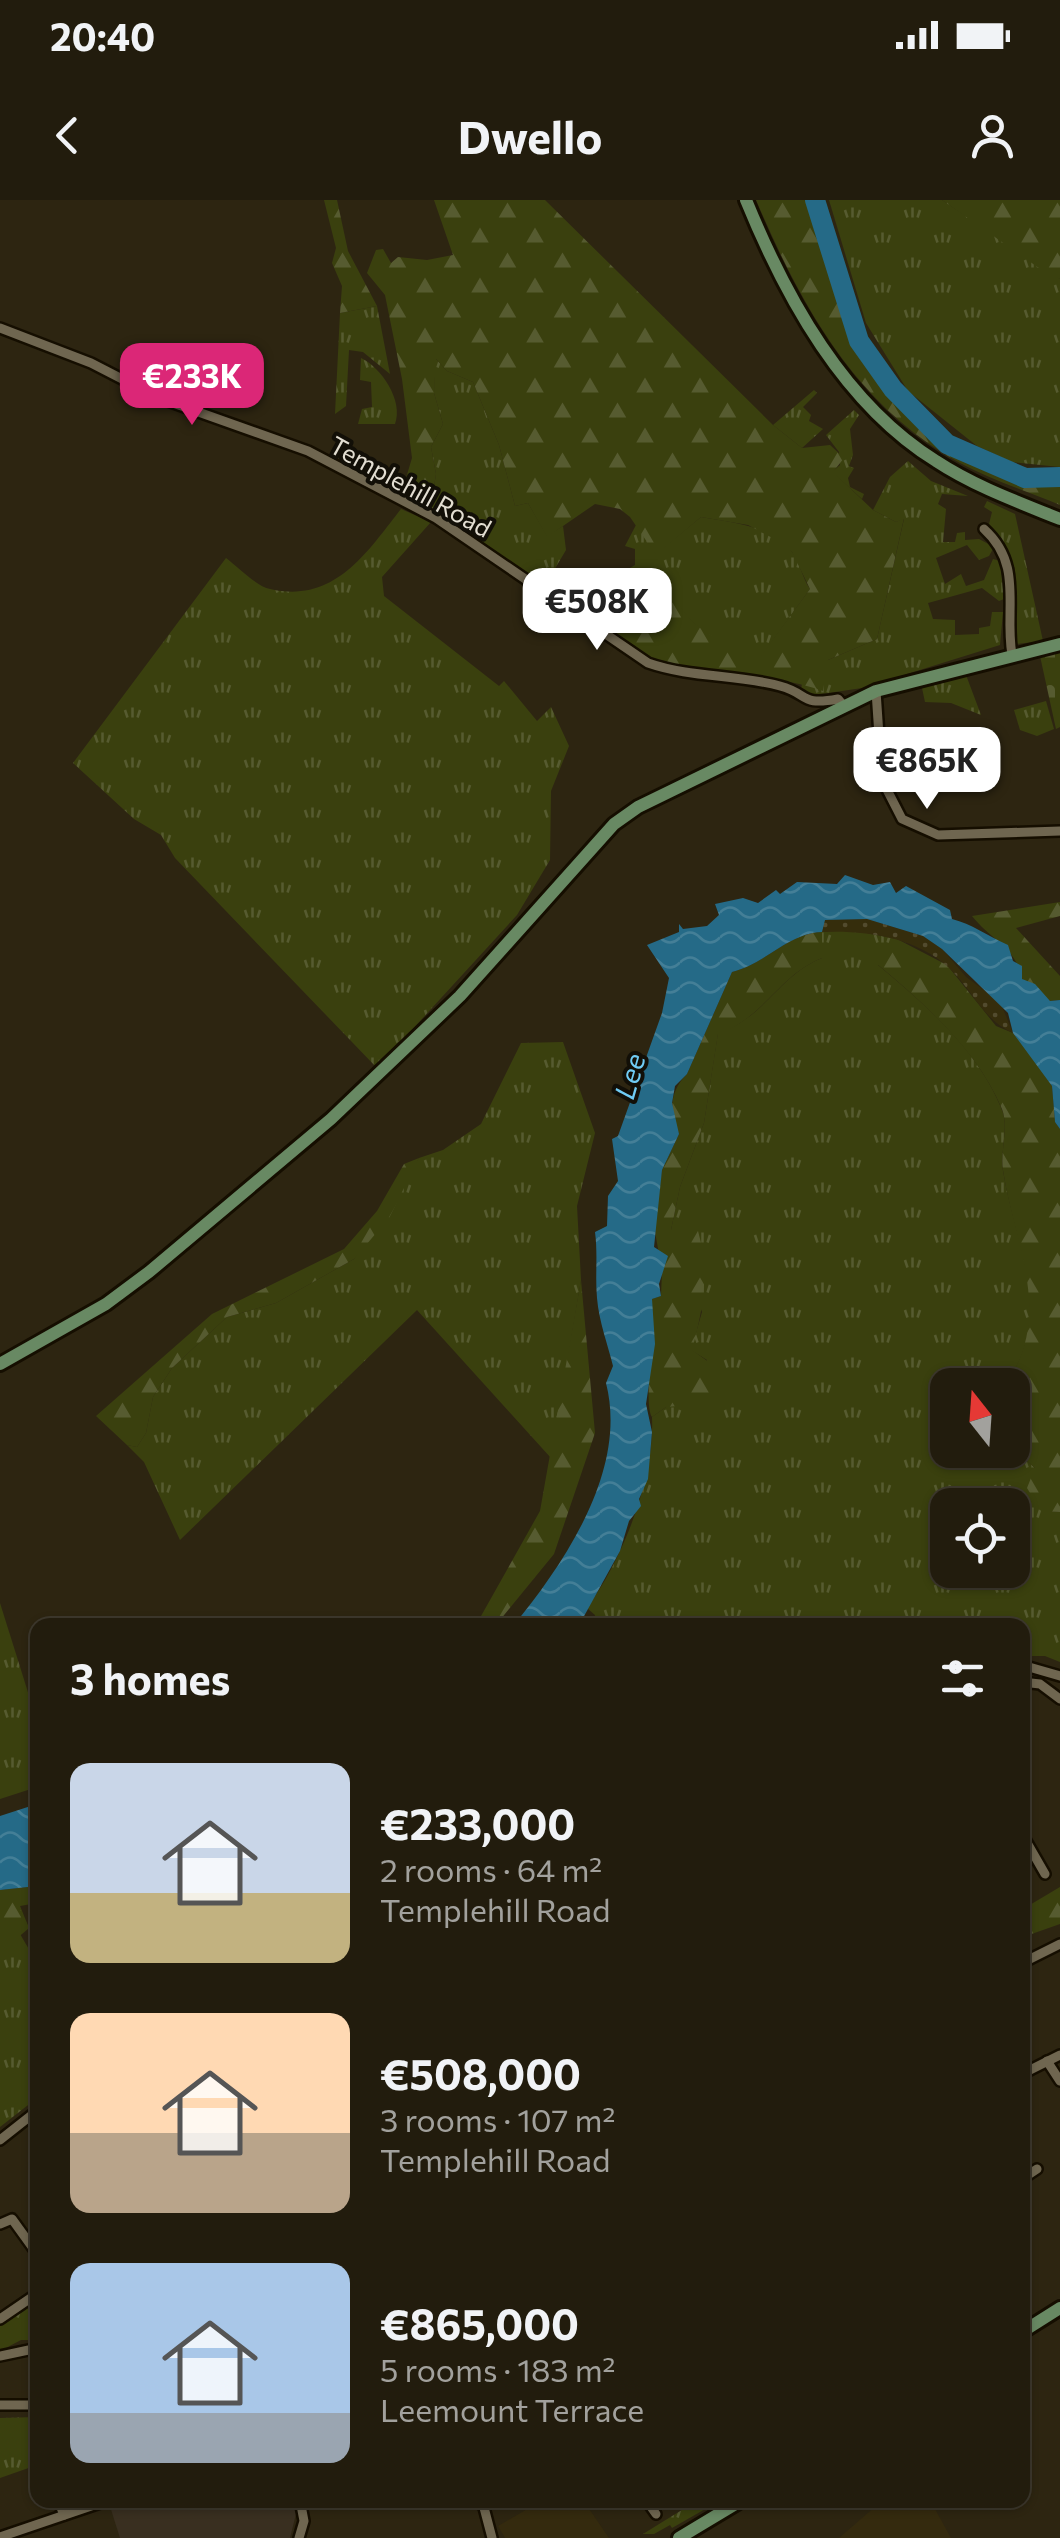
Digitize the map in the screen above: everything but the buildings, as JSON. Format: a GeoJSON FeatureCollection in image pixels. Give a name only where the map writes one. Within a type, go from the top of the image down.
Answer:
{"type":"FeatureCollection","features":[{"type":"Feature","properties":{"kind":"main road"},"geometry":{"type":"LineString","coordinates":[[746,200],[815,334],[874,412],[936,462],[1060,519]]}},
{"type":"Feature","properties":{"kind":"main road"},"geometry":{"type":"LineString","coordinates":[[0,1364],[106,1304],[330,1119],[460,996],[614,824],[678,785],[766,747],[876,691],[1060,644]]}},
{"type":"Feature","properties":{"kind":"main road"},"geometry":{"type":"LineString","coordinates":[[1030,2327],[1060,2308]]}},
{"type":"Feature","properties":{"kind":"main road"},"geometry":{"type":"LineString","coordinates":[[678,2538],[729,2508]]}},
{"type":"Feature","properties":{"kind":"street","name":"Templehill Road"},"geometry":{"type":"LineString","coordinates":[[0,328],[91,363],[159,398],[308,451],[436,518],[648,662],[682,674],[780,686],[807,702],[838,699],[844,705]]}},
{"type":"Feature","properties":{"kind":"street"},"geometry":{"type":"LineString","coordinates":[[984,530],[997,541],[1010,570],[1012,655]]}},
{"type":"Feature","properties":{"kind":"street"},"geometry":{"type":"LineString","coordinates":[[876,691],[882,780],[898,817],[938,835],[1060,831]]}},
{"type":"Feature","properties":{"kind":"street"},"geometry":{"type":"LineString","coordinates":[[1030,1667],[1060,1676]]}},
{"type":"Feature","properties":{"kind":"street"},"geometry":{"type":"LineString","coordinates":[[1030,1683],[1040,1684],[1060,1699]]}},
{"type":"Feature","properties":{"kind":"street"},"geometry":{"type":"LineString","coordinates":[[1030,1852],[1045,1874]]}},
{"type":"Feature","properties":{"kind":"street"},"geometry":{"type":"LineString","coordinates":[[1030,1960],[1060,1944]]}},
{"type":"Feature","properties":{"kind":"street"},"geometry":{"type":"LineString","coordinates":[[1030,2070],[1060,2054]]}},
{"type":"Feature","properties":{"kind":"street"},"geometry":{"type":"LineString","coordinates":[[1047,2061],[1060,2081]]}},
{"type":"Feature","properties":{"kind":"street"},"geometry":{"type":"LineString","coordinates":[[0,2140],[30,2116]]}},
{"type":"Feature","properties":{"kind":"street"},"geometry":{"type":"LineString","coordinates":[[1030,2174],[1037,2169]]}},
{"type":"Feature","properties":{"kind":"street"},"geometry":{"type":"LineString","coordinates":[[0,2224],[12,2219],[30,2244]]}},
{"type":"Feature","properties":{"kind":"street"},"geometry":{"type":"LineString","coordinates":[[0,2318],[30,2298]]}},
{"type":"Feature","properties":{"kind":"street"},"geometry":{"type":"LineString","coordinates":[[0,2356],[30,2348]]}},
{"type":"Feature","properties":{"kind":"street"},"geometry":{"type":"LineString","coordinates":[[0,2405],[30,2405]]}},
{"type":"Feature","properties":{"kind":"street"},"geometry":{"type":"LineString","coordinates":[[61,2508],[64,2515]]}},
{"type":"Feature","properties":{"kind":"street"},"geometry":{"type":"LineString","coordinates":[[0,2537],[85,2508]]}},
{"type":"Feature","properties":{"kind":"street"},"geometry":{"type":"LineString","coordinates":[[299,2538],[304,2520],[302,2508]]}},
{"type":"Feature","properties":{"kind":"street"},"geometry":{"type":"LineString","coordinates":[[484,2508],[492,2538]]}},
{"type":"Feature","properties":{"kind":"street"},"geometry":{"type":"LineString","coordinates":[[652,2508],[656,2514]]}},
{"type":"Feature","properties":{"kind":"shaded area"},"geometry":{"type":"Polygon","coordinates":[[[111,2508],[294,2508],[296,2514],[290,2538],[120,2538],[111,2508]]]}},
{"type":"Feature","properties":{"kind":"shaded area"},"geometry":{"type":"Polygon","coordinates":[[[529,2508],[588,2508],[609,2538],[505,2538],[498,2526],[529,2508]]]}},
{"type":"Feature","properties":{"kind":"shaded area"},"geometry":{"type":"Polygon","coordinates":[[[874,2508],[934,2508],[951,2538],[839,2538],[874,2508]]]}},
{"type":"Feature","properties":{"kind":"green space"},"geometry":{"type":"Polygon","coordinates":[[[324,200],[337,200],[348,251],[377,306],[340,313],[342,286],[332,263],[336,248],[324,200]]]}},
{"type":"Feature","properties":{"kind":"green space"},"geometry":{"type":"Polygon","coordinates":[[[434,200],[545,200],[773,425],[802,448],[830,445],[844,458],[833,472],[873,510],[896,522],[904,518],[877,639],[828,660],[823,691],[668,664],[640,652],[616,635],[597,608],[604,594],[625,596],[640,587],[647,593],[671,587],[695,624],[760,657],[810,589],[792,552],[748,525],[701,517],[656,555],[630,517],[620,509],[595,504],[547,537],[528,503],[515,506],[499,445],[473,382],[447,371],[436,359],[434,393],[443,424],[431,447],[436,474],[430,512],[400,498],[412,458],[402,379],[385,295],[367,273],[376,250],[383,249],[391,263],[398,257],[427,260],[453,255],[434,200]]]}},
{"type":"Feature","properties":{"kind":"green space"},"geometry":{"type":"Polygon","coordinates":[[[756,200],[812,200],[865,361],[943,445],[1022,480],[1060,483],[1060,505],[960,463],[923,439],[861,383],[813,315],[756,200]]]}},
{"type":"Feature","properties":{"kind":"green space"},"geometry":{"type":"Polygon","coordinates":[[[829,200],[942,200],[1060,279],[1060,467],[1012,462],[977,446],[908,391],[866,323],[829,200]]]}},
{"type":"Feature","properties":{"kind":"green space"},"geometry":{"type":"Polygon","coordinates":[[[942,200],[1060,200],[1060,279],[1046,273],[942,200]]]}},
{"type":"Feature","properties":{"kind":"green space"},"geometry":{"type":"Polygon","coordinates":[[[377,306],[390,374],[363,352],[349,350],[346,406],[335,414],[340,313],[377,306]]]}},
{"type":"Feature","properties":{"kind":"green space"},"geometry":{"type":"Polygon","coordinates":[[[361,358],[389,386],[396,405],[395,424],[358,424],[362,409],[372,407],[371,382],[360,380],[361,358]]]}},
{"type":"Feature","properties":{"kind":"green space"},"geometry":{"type":"Polygon","coordinates":[[[435,358],[447,371],[473,382],[499,445],[515,506],[528,503],[547,536],[563,526],[566,550],[544,587],[430,512],[436,474],[431,447],[443,424],[434,393],[435,358]]]}},
{"type":"Feature","properties":{"kind":"green space"},"geometry":{"type":"Polygon","coordinates":[[[814,390],[817,393],[803,407],[811,415],[809,421],[823,429],[802,448],[773,425],[814,390]]]}},
{"type":"Feature","properties":{"kind":"green space"},"geometry":{"type":"Polygon","coordinates":[[[854,410],[859,415],[850,429],[853,455],[849,466],[854,468],[848,478],[850,487],[864,494],[862,499],[832,472],[840,465],[839,452],[826,435],[854,410]]]}},
{"type":"Feature","properties":{"kind":"green space"},"geometry":{"type":"Polygon","coordinates":[[[908,461],[931,481],[968,496],[942,494],[938,504],[946,509],[943,542],[955,542],[957,533],[965,532],[965,540],[979,539],[994,547],[989,556],[979,560],[967,545],[936,558],[945,584],[961,574],[966,586],[984,580],[993,559],[1000,561],[1004,599],[999,601],[982,588],[928,603],[933,619],[955,620],[955,635],[979,634],[979,628],[990,626],[992,612],[1003,612],[1000,645],[862,688],[808,696],[801,691],[802,683],[828,660],[877,639],[904,519],[896,522],[873,510],[890,477],[908,461]]]}},
{"type":"Feature","properties":{"kind":"green space"},"geometry":{"type":"Polygon","coordinates":[[[987,501],[1015,514],[1043,641],[1015,644],[1015,569],[1004,543],[989,524],[992,512],[984,507],[987,501]]]}},
{"type":"Feature","properties":{"kind":"green space"},"geometry":{"type":"Polygon","coordinates":[[[401,509],[431,522],[382,577],[384,596],[499,686],[504,681],[537,721],[551,707],[569,746],[551,791],[550,860],[517,915],[377,1068],[175,858],[161,835],[134,819],[73,763],[226,558],[270,589],[313,589],[347,571],[401,509]]]}},
{"type":"Feature","properties":{"kind":"green space"},"geometry":{"type":"Polygon","coordinates":[[[701,517],[774,536],[792,552],[810,589],[760,658],[706,633],[685,614],[670,587],[625,596],[601,594],[605,583],[615,584],[623,572],[635,565],[635,549],[625,546],[636,525],[656,554],[701,517]]]}},
{"type":"Feature","properties":{"kind":"green space"},"geometry":{"type":"Polygon","coordinates":[[[1060,653],[1060,727],[1056,729],[1040,656],[1060,653]]]}},
{"type":"Feature","properties":{"kind":"green space"},"geometry":{"type":"Polygon","coordinates":[[[966,675],[981,715],[951,703],[925,702],[922,688],[966,675]]]}},
{"type":"Feature","properties":{"kind":"green space"},"geometry":{"type":"Polygon","coordinates":[[[1046,701],[1054,729],[1037,736],[1020,730],[1014,710],[1046,701]]]}},
{"type":"Feature","properties":{"kind":"green space"},"geometry":{"type":"Polygon","coordinates":[[[1060,902],[1060,916],[1016,928],[1060,976],[1060,1000],[1050,1001],[1022,979],[1009,952],[972,916],[1060,902]]]}},
{"type":"Feature","properties":{"kind":"green space"},"geometry":{"type":"Polygon","coordinates":[[[851,930],[897,939],[878,965],[932,1012],[965,1048],[1002,1110],[1003,1171],[1028,1280],[1028,1332],[1015,1368],[930,1368],[930,1468],[1030,1468],[1030,1463],[1035,1468],[1041,1510],[1060,1512],[1060,1662],[1030,1656],[1030,1618],[595,1618],[587,1608],[612,1567],[634,1518],[648,1466],[652,1417],[666,1407],[707,1360],[691,1350],[702,1312],[671,1230],[680,1187],[704,1123],[718,1033],[748,1018],[807,966],[822,958],[822,932],[851,930]]]}},
{"type":"Feature","properties":{"kind":"green space"},"geometry":{"type":"Polygon","coordinates":[[[851,930],[897,939],[947,965],[996,1026],[1013,1033],[1052,1086],[1055,1122],[1060,1129],[1060,1512],[1041,1511],[1027,1488],[1035,1468],[1030,1463],[1030,1368],[1015,1368],[1027,1332],[1029,1306],[1027,1279],[1003,1170],[1002,1109],[964,1048],[877,964],[896,939],[851,930]]]}},
{"type":"Feature","properties":{"kind":"green space"},"geometry":{"type":"Polygon","coordinates":[[[822,932],[822,958],[794,975],[747,1018],[718,1034],[704,1123],[680,1187],[671,1230],[698,1231],[704,1291],[692,1350],[706,1360],[724,1384],[721,1408],[712,1415],[700,1404],[666,1407],[652,1417],[651,1306],[652,1299],[661,1296],[662,1271],[654,1226],[662,1170],[679,1134],[673,1118],[674,1095],[732,972],[798,938],[822,932]]]}},
{"type":"Feature","properties":{"kind":"green space"},"geometry":{"type":"Polygon","coordinates":[[[563,1042],[595,1133],[577,1206],[581,1280],[551,1458],[417,1310],[180,1540],[144,1462],[127,1445],[137,1447],[146,1433],[153,1397],[172,1368],[227,1317],[276,1303],[354,1259],[419,1158],[443,1150],[481,1124],[521,1043],[563,1042]]]}},
{"type":"Feature","properties":{"kind":"green space"},"geometry":{"type":"Polygon","coordinates":[[[419,1158],[389,1218],[354,1259],[276,1303],[227,1317],[172,1368],[153,1397],[146,1433],[137,1447],[127,1445],[96,1416],[212,1314],[344,1249],[377,1211],[404,1164],[419,1158]]]}},
{"type":"Feature","properties":{"kind":"green space"},"geometry":{"type":"Polygon","coordinates":[[[581,1280],[595,1433],[554,1554],[502,1618],[480,1618],[540,1511],[581,1280]]]}},
{"type":"Feature","properties":{"kind":"green space"},"geometry":{"type":"Polygon","coordinates":[[[0,1603],[30,1699],[30,1789],[0,1799],[0,1603]]]}},
{"type":"Feature","properties":{"kind":"green space"},"geometry":{"type":"Polygon","coordinates":[[[30,1887],[30,1904],[20,1906],[29,1928],[20,1934],[30,1951],[30,2103],[0,2127],[0,1890],[30,1887]]]}},
{"type":"Feature","properties":{"kind":"green space"},"geometry":{"type":"Polygon","coordinates":[[[1060,1887],[1060,1924],[1030,1935],[1030,1905],[1060,1887]]]}},
{"type":"Feature","properties":{"kind":"green space"},"geometry":{"type":"Polygon","coordinates":[[[0,1890],[11,1890],[29,1928],[0,1953],[0,1890]]]}},
{"type":"Feature","properties":{"kind":"green space"},"geometry":{"type":"Polygon","coordinates":[[[30,2304],[30,2340],[21,2340],[0,2351],[0,2324],[30,2304]]]}},
{"type":"Feature","properties":{"kind":"green space"},"geometry":{"type":"Polygon","coordinates":[[[30,2417],[30,2467],[0,2478],[0,2418],[30,2417]]]}},
{"type":"Feature","properties":{"kind":"green space"},"geometry":{"type":"Polygon","coordinates":[[[685,2508],[707,2508],[672,2528],[670,2525],[654,2534],[643,2534],[685,2508]]]}},
{"type":"Feature","properties":{"kind":"sand"},"geometry":{"type":"Polygon","coordinates":[[[867,919],[923,936],[942,949],[966,977],[1000,1002],[1013,1033],[986,1012],[948,967],[921,949],[872,934],[822,932],[824,920],[867,919]]]}},
{"type":"Feature","properties":{"kind":"water"},"geometry":{"type":"Polygon","coordinates":[[[845,875],[873,885],[890,882],[896,893],[906,886],[950,910],[952,919],[1008,945],[1013,961],[1022,966],[1022,979],[1035,984],[1050,1001],[1060,1000],[1060,1129],[1055,1122],[1052,1086],[1013,1033],[1008,1013],[942,949],[923,936],[867,919],[825,920],[822,932],[798,938],[732,972],[687,1074],[675,1086],[672,1103],[679,1134],[662,1170],[654,1247],[668,1256],[659,1284],[661,1296],[652,1299],[655,1344],[646,1404],[652,1432],[648,1479],[639,1499],[641,1506],[629,1521],[620,1551],[583,1618],[519,1618],[572,1543],[588,1512],[608,1448],[610,1415],[606,1383],[613,1366],[598,1307],[595,1232],[607,1226],[608,1196],[618,1181],[612,1139],[618,1136],[662,1013],[669,978],[647,945],[679,932],[679,924],[683,929],[707,926],[719,915],[715,904],[743,898],[758,903],[797,882],[837,884],[845,875]]]}},
{"type":"Feature","properties":{"kind":"water"},"geometry":{"type":"Polygon","coordinates":[[[30,1806],[30,1887],[0,1890],[0,1816],[30,1806]]]}},
{"type":"Feature","properties":{"kind":"waterway"},"geometry":{"type":"LineString","coordinates":[[815,200],[859,341],[893,389],[947,444],[1025,478],[1060,477]]}},
{"type":"Feature","properties":{"kind":"water label","name":"Lee"},"geometry":{"type":"Point","coordinates":[629,1076]}}]}
